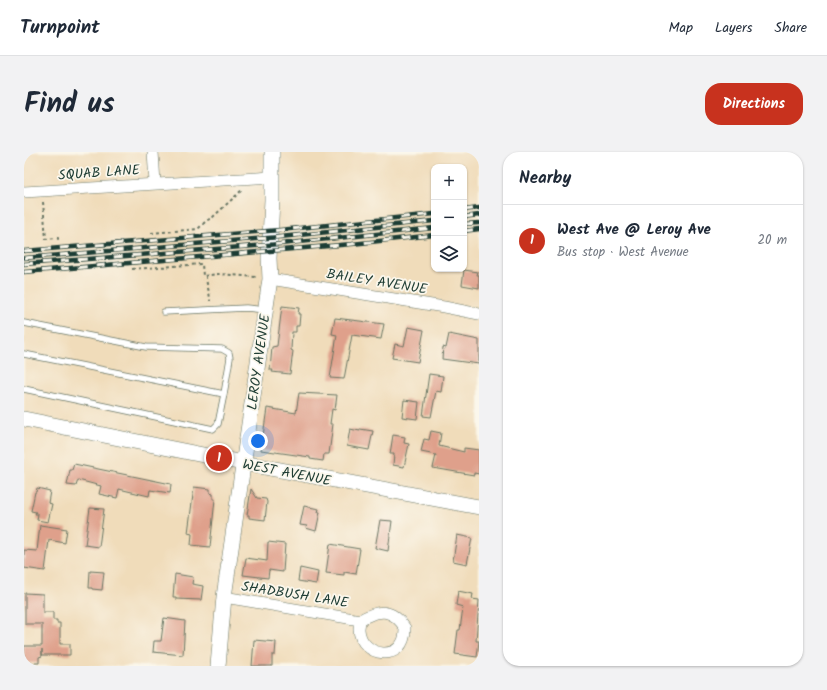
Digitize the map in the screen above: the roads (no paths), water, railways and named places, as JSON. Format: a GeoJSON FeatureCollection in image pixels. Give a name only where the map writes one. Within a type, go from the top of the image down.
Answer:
{"type":"FeatureCollection","features":[{"type":"Feature","properties":{"kind":"street"},"geometry":{"type":"LineString","coordinates":[[153,152],[155,183]]}},
{"type":"Feature","properties":{"kind":"street","name":"LEROY AVENUE"},"geometry":{"type":"LineString","coordinates":[[218,666],[224,598],[270,278],[269,258],[272,152]]}},
{"type":"Feature","properties":{"kind":"street","name":"SQUAB LANE"},"geometry":{"type":"LineString","coordinates":[[24,192],[272,177]]}},
{"type":"Feature","properties":{"kind":"street","name":"BAILEY AVENUE"},"geometry":{"type":"LineString","coordinates":[[270,278],[479,314]]}},
{"type":"Feature","properties":{"kind":"street","name":"WEST AVENUE"},"geometry":{"type":"LineString","coordinates":[[24,419],[479,508]]}},
{"type":"Feature","properties":{"kind":"street","name":"SHADBUSH LANE"},"geometry":{"type":"LineString","coordinates":[[224,598],[360,620]]}},
{"type":"Feature","properties":{"kind":"lane"},"geometry":{"type":"LineString","coordinates":[[164,312],[246,308],[265,310]]}},
{"type":"Feature","properties":{"kind":"lane"},"geometry":{"type":"LineString","coordinates":[[24,323],[146,347],[222,350],[229,353],[230,358],[218,424],[213,429],[24,389]]}},
{"type":"Feature","properties":{"kind":"lane"},"geometry":{"type":"LineString","coordinates":[[24,354],[224,394]]}},
{"type":"Feature","properties":{"kind":"railway"},"geometry":{"type":"LineString","coordinates":[[467,210],[479,208]]}},
{"type":"Feature","properties":{"kind":"railway"},"geometry":{"type":"LineString","coordinates":[[24,251],[280,230],[431,214]]}},
{"type":"Feature","properties":{"kind":"railway"},"geometry":{"type":"LineString","coordinates":[[467,217],[479,215]]}},
{"type":"Feature","properties":{"kind":"railway"},"geometry":{"type":"LineString","coordinates":[[24,258],[280,237],[431,221]]}},
{"type":"Feature","properties":{"kind":"railway"},"geometry":{"type":"LineString","coordinates":[[467,224],[479,223]]}},
{"type":"Feature","properties":{"kind":"railway"},"geometry":{"type":"LineString","coordinates":[[24,264],[280,244],[431,228]]}},
{"type":"Feature","properties":{"kind":"railway"},"geometry":{"type":"LineString","coordinates":[[467,231],[479,229]]}},
{"type":"Feature","properties":{"kind":"railway"},"geometry":{"type":"LineString","coordinates":[[24,272],[352,244],[431,235]]}},
{"type":"Feature","properties":{"kind":"place","name":"West Ave @ Leroy Ave"},"geometry":{"type":"Point","coordinates":[219,458]}}]}
